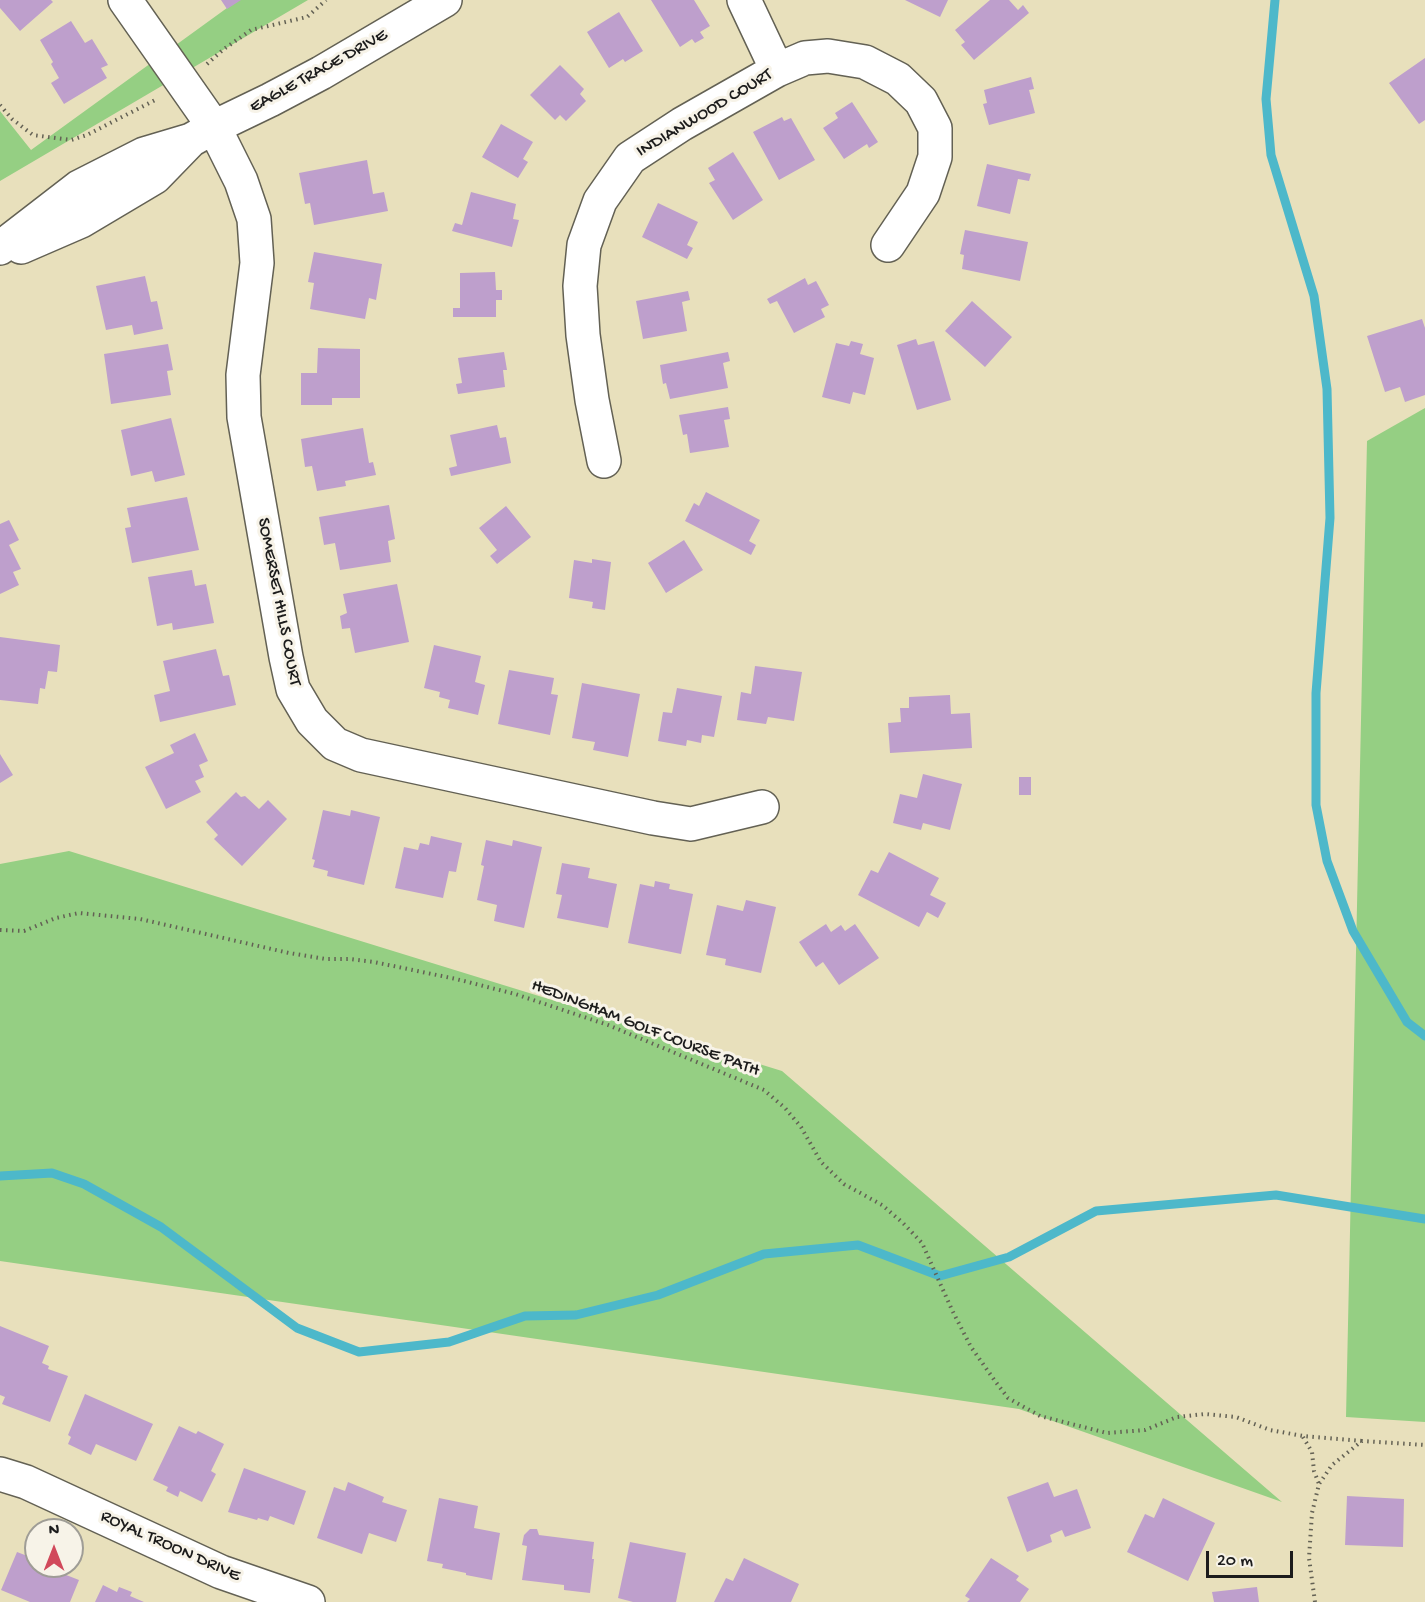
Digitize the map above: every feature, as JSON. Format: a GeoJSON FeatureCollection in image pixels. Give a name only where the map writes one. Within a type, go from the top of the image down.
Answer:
{"type":"FeatureCollection","features":[{"type":"Feature","properties":{"kind":"street","name":"SOMERSET HILLS COURT"},"geometry":{"type":"LineString","coordinates":[[125,0],[202,134],[241,181],[254,219],[257,263],[243,375],[244,417],[293,689],[312,722],[334,744],[361,755],[653,818],[691,824],[762,807]]}},
{"type":"Feature","properties":{"kind":"street","name":"EAGLE TRACE DRIVE"},"geometry":{"type":"LineString","coordinates":[[0,248],[79,188],[144,154],[202,134],[321,73],[445,0]]}},
{"type":"Feature","properties":{"kind":"street"},"geometry":{"type":"LineString","coordinates":[[744,0],[777,70]]}},
{"type":"Feature","properties":{"kind":"street","name":"INDIANWOOD COURT"},"geometry":{"type":"LineString","coordinates":[[604,461],[588,367],[580,285],[584,245],[600,201],[630,158],[682,124],[777,70],[805,58],[828,56],[865,62],[898,79],[921,102],[935,128],[935,157],[923,193],[888,245]]}},
{"type":"Feature","properties":{"kind":"street","name":"EAGLE TRACE DRIVE"},"geometry":{"type":"LineString","coordinates":[[0,256],[81,221],[155,177],[202,134]]}},
{"type":"Feature","properties":{"kind":"street","name":"ROYAL TROON DRIVE"},"geometry":{"type":"LineString","coordinates":[[0,1473],[26,1482],[221,1572],[304,1602]]}},
{"type":"Feature","properties":{"kind":"path","name":"HEDINGHAM GOLF COURSE PATH"},"geometry":{"type":"LineString","coordinates":[[0,930],[24,931],[56,918],[79,913],[140,919],[289,953],[399,967],[515,994],[574,1013],[658,1045],[764,1090],[785,1108],[801,1127],[821,1162],[844,1184],[882,1205],[922,1243],[942,1290],[971,1347],[1008,1398],[1040,1416],[1107,1433],[1145,1430],[1177,1417],[1205,1414],[1236,1417],[1270,1430],[1303,1436],[1425,1445]]}},
{"type":"Feature","properties":{"kind":"path"},"geometry":{"type":"LineString","coordinates":[[1303,1436],[1312,1452],[1314,1471],[1319,1484]]}},
{"type":"Feature","properties":{"kind":"path"},"geometry":{"type":"LineString","coordinates":[[1315,1602],[1309,1558],[1312,1513],[1319,1484],[1332,1465],[1362,1440]]}},
{"type":"Feature","properties":{"kind":"green space"},"geometry":{"type":"Polygon","coordinates":[[[238,0],[308,0],[0,181],[0,111],[31,150],[238,0]]]}},
{"type":"Feature","properties":{"kind":"green space"},"geometry":{"type":"Polygon","coordinates":[[[1425,408],[1425,1422],[1346,1417],[1367,441],[1425,408]]]}},
{"type":"Feature","properties":{"kind":"green space"},"geometry":{"type":"Polygon","coordinates":[[[69,851],[782,1071],[1282,1502],[1019,1409],[0,1261],[0,864],[69,851]]]}},
{"type":"Feature","properties":{"kind":"building"},"geometry":{"type":"Polygon","coordinates":[[[0,0],[51,0],[53,2],[20,31],[0,8],[0,0]]]}},
{"type":"Feature","properties":{"kind":"building"},"geometry":{"type":"Polygon","coordinates":[[[221,0],[241,0],[227,9],[221,0]]]}},
{"type":"Feature","properties":{"kind":"building"},"geometry":{"type":"Polygon","coordinates":[[[651,0],[694,0],[710,26],[700,32],[704,38],[695,43],[692,39],[680,47],[651,0]]]}},
{"type":"Feature","properties":{"kind":"building"},"geometry":{"type":"Polygon","coordinates":[[[905,0],[948,0],[940,17],[905,0]]]}},
{"type":"Feature","properties":{"kind":"building"},"geometry":{"type":"Polygon","coordinates":[[[990,0],[1009,0],[1018,10],[1023,5],[1029,13],[974,60],[961,45],[965,42],[955,30],[990,0]]]}},
{"type":"Feature","properties":{"kind":"building"},"geometry":{"type":"Polygon","coordinates":[[[619,12],[643,51],[609,68],[587,32],[619,12]]]}},
{"type":"Feature","properties":{"kind":"building"},"geometry":{"type":"Polygon","coordinates":[[[71,21],[85,43],[92,39],[108,65],[101,68],[107,78],[64,104],[51,83],[59,78],[40,40],[71,21]]]}},
{"type":"Feature","properties":{"kind":"building"},"geometry":{"type":"Polygon","coordinates":[[[1425,58],[1425,120],[1419,124],[1389,83],[1425,58]]]}},
{"type":"Feature","properties":{"kind":"building"},"geometry":{"type":"Polygon","coordinates":[[[560,65],[584,89],[580,94],[586,101],[566,121],[560,115],[555,120],[530,95],[560,65]]]}},
{"type":"Feature","properties":{"kind":"building"},"geometry":{"type":"Polygon","coordinates":[[[1031,77],[1034,89],[1029,90],[1035,113],[989,125],[983,104],[987,103],[984,90],[1031,77]]]}},
{"type":"Feature","properties":{"kind":"building"},"geometry":{"type":"Polygon","coordinates":[[[852,102],[878,142],[869,148],[867,144],[844,159],[823,128],[838,118],[835,113],[852,102]]]}},
{"type":"Feature","properties":{"kind":"building"},"geometry":{"type":"Polygon","coordinates":[[[782,117],[784,121],[791,118],[815,160],[779,180],[753,132],[782,117]]]}},
{"type":"Feature","properties":{"kind":"building"},"geometry":{"type":"Polygon","coordinates":[[[501,124],[533,142],[523,159],[528,162],[518,178],[482,157],[501,124]]]}},
{"type":"Feature","properties":{"kind":"building"},"geometry":{"type":"Polygon","coordinates":[[[733,152],[763,200],[733,220],[709,183],[715,180],[708,168],[733,152]]]}},
{"type":"Feature","properties":{"kind":"building"},"geometry":{"type":"Polygon","coordinates":[[[367,160],[373,194],[384,192],[388,211],[314,225],[310,203],[305,204],[299,173],[367,160]]]}},
{"type":"Feature","properties":{"kind":"building"},"geometry":{"type":"Polygon","coordinates":[[[987,164],[1031,174],[1029,181],[1018,179],[1010,214],[977,206],[987,164]]]}},
{"type":"Feature","properties":{"kind":"building"},"geometry":{"type":"Polygon","coordinates":[[[471,192],[516,204],[513,219],[519,220],[512,247],[452,231],[455,223],[462,225],[471,192]]]}},
{"type":"Feature","properties":{"kind":"building"},"geometry":{"type":"Polygon","coordinates":[[[658,203],[698,222],[687,245],[693,248],[687,259],[642,237],[658,203]]]}},
{"type":"Feature","properties":{"kind":"building"},"geometry":{"type":"Polygon","coordinates":[[[965,230],[1028,242],[1020,281],[962,269],[964,255],[960,254],[965,230]]]}},
{"type":"Feature","properties":{"kind":"building"},"geometry":{"type":"Polygon","coordinates":[[[314,252],[382,264],[376,300],[369,298],[365,319],[310,309],[314,283],[308,282],[314,252]]]}},
{"type":"Feature","properties":{"kind":"building"},"geometry":{"type":"Polygon","coordinates":[[[495,272],[496,290],[502,290],[502,300],[496,300],[496,317],[453,317],[453,308],[460,308],[460,273],[495,272]]]}},
{"type":"Feature","properties":{"kind":"building"},"geometry":{"type":"Polygon","coordinates":[[[145,276],[151,302],[157,301],[163,329],[134,335],[132,325],[106,330],[96,286],[145,276]]]}},
{"type":"Feature","properties":{"kind":"building"},"geometry":{"type":"Polygon","coordinates":[[[805,278],[808,285],[816,281],[829,305],[821,309],[825,317],[794,333],[777,301],[770,304],[767,299],[805,278]]]}},
{"type":"Feature","properties":{"kind":"building"},"geometry":{"type":"Polygon","coordinates":[[[688,291],[690,300],[682,302],[687,331],[643,339],[636,301],[688,291]]]}},
{"type":"Feature","properties":{"kind":"building"},"geometry":{"type":"Polygon","coordinates":[[[972,301],[1012,337],[985,367],[945,331],[972,301]]]}},
{"type":"Feature","properties":{"kind":"building"},"geometry":{"type":"Polygon","coordinates":[[[1422,319],[1425,328],[1425,395],[1405,402],[1400,387],[1385,392],[1367,336],[1422,319]]]}},
{"type":"Feature","properties":{"kind":"building"},"geometry":{"type":"Polygon","coordinates":[[[916,339],[918,345],[934,341],[951,400],[917,410],[897,345],[916,339]]]}},
{"type":"Feature","properties":{"kind":"building"},"geometry":{"type":"Polygon","coordinates":[[[851,341],[863,344],[860,354],[874,358],[865,395],[853,392],[850,404],[822,397],[836,343],[849,346],[851,341]]]}},
{"type":"Feature","properties":{"kind":"building"},"geometry":{"type":"Polygon","coordinates":[[[168,344],[173,370],[167,371],[171,395],[111,404],[104,354],[168,344]]]}},
{"type":"Feature","properties":{"kind":"building"},"geometry":{"type":"Polygon","coordinates":[[[318,348],[360,349],[360,398],[332,398],[332,405],[301,405],[301,373],[317,373],[318,348]]]}},
{"type":"Feature","properties":{"kind":"building"},"geometry":{"type":"Polygon","coordinates":[[[504,352],[507,370],[503,370],[505,387],[458,394],[456,384],[462,383],[458,358],[504,352]]]}},
{"type":"Feature","properties":{"kind":"building"},"geometry":{"type":"Polygon","coordinates":[[[728,352],[730,361],[723,363],[728,388],[670,399],[666,383],[663,384],[660,365],[728,352]]]}},
{"type":"Feature","properties":{"kind":"building"},"geometry":{"type":"Polygon","coordinates":[[[728,407],[730,419],[724,420],[729,447],[690,453],[687,434],[683,435],[679,415],[728,407]]]}},
{"type":"Feature","properties":{"kind":"building"},"geometry":{"type":"Polygon","coordinates":[[[171,418],[185,475],[155,482],[152,471],[131,476],[121,430],[171,418]]]}},
{"type":"Feature","properties":{"kind":"building"},"geometry":{"type":"Polygon","coordinates":[[[497,425],[500,438],[506,437],[511,463],[451,476],[449,468],[457,466],[450,435],[497,425]]]}},
{"type":"Feature","properties":{"kind":"building"},"geometry":{"type":"Polygon","coordinates":[[[363,428],[369,463],[373,462],[376,475],[345,481],[346,486],[317,491],[312,466],[305,467],[301,439],[363,428]]]}},
{"type":"Feature","properties":{"kind":"building"},"geometry":{"type":"Polygon","coordinates":[[[706,492],[760,520],[749,541],[756,545],[751,555],[685,521],[694,503],[699,506],[706,492]]]}},
{"type":"Feature","properties":{"kind":"building"},"geometry":{"type":"Polygon","coordinates":[[[187,497],[199,550],[132,563],[125,528],[131,527],[127,508],[187,497]]]}},
{"type":"Feature","properties":{"kind":"building"},"geometry":{"type":"Polygon","coordinates":[[[389,505],[395,539],[388,541],[391,562],[340,570],[335,543],[324,545],[319,517],[389,505]]]}},
{"type":"Feature","properties":{"kind":"building"},"geometry":{"type":"Polygon","coordinates":[[[506,506],[531,537],[497,564],[490,556],[497,550],[479,528],[506,506]]]}},
{"type":"Feature","properties":{"kind":"building"},"geometry":{"type":"Polygon","coordinates":[[[9,520],[19,540],[9,545],[21,569],[13,572],[19,585],[0,594],[0,524],[9,520]]]}},
{"type":"Feature","properties":{"kind":"building"},"geometry":{"type":"Polygon","coordinates":[[[684,540],[703,570],[666,593],[648,563],[684,540]]]}},
{"type":"Feature","properties":{"kind":"building"},"geometry":{"type":"Polygon","coordinates":[[[592,559],[611,562],[605,610],[592,608],[593,602],[569,598],[574,560],[592,563],[592,559]]]}},
{"type":"Feature","properties":{"kind":"building"},"geometry":{"type":"Polygon","coordinates":[[[192,570],[195,586],[206,584],[214,623],[173,630],[172,623],[157,626],[148,577],[192,570]]]}},
{"type":"Feature","properties":{"kind":"building"},"geometry":{"type":"Polygon","coordinates":[[[397,584],[409,642],[355,653],[350,628],[342,629],[340,616],[347,613],[343,594],[397,584]]]}},
{"type":"Feature","properties":{"kind":"building"},"geometry":{"type":"Polygon","coordinates":[[[0,637],[60,645],[57,672],[48,671],[45,689],[40,688],[38,704],[0,700],[0,637]]]}},
{"type":"Feature","properties":{"kind":"building"},"geometry":{"type":"Polygon","coordinates":[[[434,645],[481,656],[475,682],[485,685],[478,715],[448,708],[450,700],[439,697],[440,692],[424,688],[434,645]]]}},
{"type":"Feature","properties":{"kind":"building"},"geometry":{"type":"Polygon","coordinates":[[[216,649],[223,676],[229,675],[236,705],[160,722],[154,695],[170,691],[163,661],[216,649]]]}},
{"type":"Feature","properties":{"kind":"building"},"geometry":{"type":"Polygon","coordinates":[[[755,666],[802,672],[794,721],[768,717],[766,724],[737,720],[741,692],[751,694],[755,666]]]}},
{"type":"Feature","properties":{"kind":"building"},"geometry":{"type":"Polygon","coordinates":[[[509,670],[554,678],[551,694],[558,695],[550,735],[498,724],[509,670]]]}},
{"type":"Feature","properties":{"kind":"building"},"geometry":{"type":"Polygon","coordinates":[[[582,683],[640,694],[628,757],[593,750],[595,742],[572,738],[582,683]]]}},
{"type":"Feature","properties":{"kind":"building"},"geometry":{"type":"Polygon","coordinates":[[[677,688],[722,696],[714,737],[702,735],[701,743],[687,740],[686,746],[658,741],[663,712],[672,713],[677,688]]]}},
{"type":"Feature","properties":{"kind":"building"},"geometry":{"type":"Polygon","coordinates":[[[950,695],[951,714],[970,713],[972,748],[890,753],[888,723],[901,722],[900,708],[909,708],[909,697],[950,695]]]}},
{"type":"Feature","properties":{"kind":"building"},"geometry":{"type":"Polygon","coordinates":[[[195,733],[208,761],[199,765],[204,777],[195,781],[201,792],[166,809],[145,767],[174,753],[170,745],[195,733]]]}},
{"type":"Feature","properties":{"kind":"building"},"geometry":{"type":"Polygon","coordinates":[[[0,754],[13,775],[0,783],[0,754]]]}},
{"type":"Feature","properties":{"kind":"building"},"geometry":{"type":"Polygon","coordinates":[[[923,774],[962,784],[950,830],[923,823],[921,830],[893,823],[900,794],[917,798],[923,774]]]}},
{"type":"Feature","properties":{"kind":"building"},"geometry":{"type":"Polygon","coordinates":[[[1019,777],[1031,777],[1031,795],[1019,795],[1019,777]]]}},
{"type":"Feature","properties":{"kind":"building"},"geometry":{"type":"Polygon","coordinates":[[[236,792],[241,797],[245,796],[259,809],[268,800],[287,819],[242,866],[214,839],[218,835],[206,822],[236,792]]]}},
{"type":"Feature","properties":{"kind":"building"},"geometry":{"type":"Polygon","coordinates":[[[323,810],[350,816],[351,810],[380,817],[364,885],[327,876],[328,871],[313,867],[315,860],[312,859],[323,810]]]}},
{"type":"Feature","properties":{"kind":"building"},"geometry":{"type":"Polygon","coordinates":[[[431,836],[462,843],[456,872],[449,871],[443,898],[395,888],[404,847],[418,850],[420,843],[429,845],[431,836]]]}},
{"type":"Feature","properties":{"kind":"building"},"geometry":{"type":"Polygon","coordinates":[[[486,840],[512,846],[513,840],[542,847],[524,928],[494,921],[497,905],[477,900],[484,866],[481,865],[486,840]]]}},
{"type":"Feature","properties":{"kind":"building"},"geometry":{"type":"Polygon","coordinates":[[[889,852],[939,878],[930,895],[946,903],[938,918],[927,912],[919,927],[858,895],[871,870],[878,873],[889,852]]]}},
{"type":"Feature","properties":{"kind":"building"},"geometry":{"type":"Polygon","coordinates":[[[562,863],[590,868],[588,878],[617,884],[608,928],[557,918],[562,895],[556,894],[562,863]]]}},
{"type":"Feature","properties":{"kind":"building"},"geometry":{"type":"Polygon","coordinates":[[[655,881],[670,884],[669,889],[693,894],[681,954],[628,943],[640,884],[654,887],[655,881]]]}},
{"type":"Feature","properties":{"kind":"building"},"geometry":{"type":"Polygon","coordinates":[[[746,900],[776,907],[761,973],[725,965],[726,959],[706,955],[717,905],[743,911],[746,900]]]}},
{"type":"Feature","properties":{"kind":"building"},"geometry":{"type":"Polygon","coordinates":[[[826,924],[831,932],[841,925],[845,931],[855,924],[879,958],[839,985],[823,962],[816,967],[799,942],[826,924]]]}},
{"type":"Feature","properties":{"kind":"building"},"geometry":{"type":"Polygon","coordinates":[[[0,1326],[49,1346],[42,1363],[49,1366],[48,1369],[68,1376],[50,1422],[2,1404],[5,1397],[0,1395],[0,1326]]]}},
{"type":"Feature","properties":{"kind":"building"},"geometry":{"type":"Polygon","coordinates":[[[85,1394],[153,1424],[136,1461],[96,1444],[91,1455],[68,1444],[71,1437],[68,1435],[85,1394]]]}},
{"type":"Feature","properties":{"kind":"building"},"geometry":{"type":"Polygon","coordinates":[[[179,1426],[196,1434],[198,1431],[224,1444],[211,1471],[216,1474],[202,1502],[180,1491],[178,1497],[166,1491],[168,1487],[153,1480],[179,1426]]]}},
{"type":"Feature","properties":{"kind":"building"},"geometry":{"type":"Polygon","coordinates":[[[244,1468],[306,1491],[294,1525],[270,1516],[268,1521],[258,1518],[257,1520],[228,1512],[244,1468]]]}},
{"type":"Feature","properties":{"kind":"building"},"geometry":{"type":"Polygon","coordinates":[[[348,1482],[384,1497],[382,1502],[407,1510],[396,1542],[369,1533],[362,1554],[317,1538],[334,1487],[345,1491],[348,1482]]]}},
{"type":"Feature","properties":{"kind":"building"},"geometry":{"type":"Polygon","coordinates":[[[1048,1482],[1054,1497],[1077,1489],[1091,1528],[1065,1537],[1062,1530],[1050,1535],[1052,1542],[1027,1552],[1007,1497],[1048,1482]]]}},
{"type":"Feature","properties":{"kind":"building"},"geometry":{"type":"Polygon","coordinates":[[[1347,1496],[1404,1499],[1403,1547],[1345,1545],[1347,1496]]]}},
{"type":"Feature","properties":{"kind":"building"},"geometry":{"type":"Polygon","coordinates":[[[439,1498],[478,1506],[474,1528],[500,1533],[492,1580],[442,1568],[443,1564],[427,1561],[439,1498]]]}},
{"type":"Feature","properties":{"kind":"building"},"geometry":{"type":"Polygon","coordinates":[[[1163,1498],[1215,1523],[1188,1581],[1127,1552],[1145,1514],[1154,1518],[1163,1498]]]}},
{"type":"Feature","properties":{"kind":"building"},"geometry":{"type":"Polygon","coordinates":[[[530,1529],[537,1529],[539,1535],[594,1542],[590,1593],[564,1590],[564,1585],[522,1580],[527,1546],[522,1545],[524,1535],[530,1529]]]}},
{"type":"Feature","properties":{"kind":"building"},"geometry":{"type":"Polygon","coordinates":[[[630,1542],[686,1553],[676,1602],[633,1602],[618,1598],[630,1542]]]}},
{"type":"Feature","properties":{"kind":"building"},"geometry":{"type":"Polygon","coordinates":[[[17,1552],[24,1555],[24,1578],[74,1578],[79,1580],[70,1602],[30,1602],[1,1590],[17,1552]]]}},
{"type":"Feature","properties":{"kind":"building"},"geometry":{"type":"Polygon","coordinates":[[[744,1558],[799,1584],[791,1602],[714,1602],[726,1578],[733,1581],[744,1558]]]}},
{"type":"Feature","properties":{"kind":"building"},"geometry":{"type":"Polygon","coordinates":[[[991,1558],[1019,1576],[1016,1580],[1029,1589],[1020,1602],[967,1602],[970,1599],[965,1596],[991,1558]]]}},
{"type":"Feature","properties":{"kind":"building"},"geometry":{"type":"Polygon","coordinates":[[[103,1585],[117,1592],[119,1587],[132,1592],[130,1596],[144,1602],[95,1602],[103,1585]]]}},
{"type":"Feature","properties":{"kind":"building"},"geometry":{"type":"Polygon","coordinates":[[[1257,1587],[1259,1602],[1214,1602],[1212,1592],[1257,1587]]]}},
{"type":"Feature","properties":{"kind":"waterway"},"geometry":{"type":"LineString","coordinates":[[1275,0],[1266,99],[1271,155],[1314,296],[1327,389],[1330,518],[1316,693],[1316,805],[1327,861],[1353,931],[1407,1022],[1425,1036]]}},
{"type":"Feature","properties":{"kind":"waterway"},"geometry":{"type":"LineString","coordinates":[[0,1176],[52,1173],[84,1184],[161,1227],[297,1328],[359,1352],[449,1342],[525,1316],[576,1315],[658,1295],[764,1254],[858,1245],[940,1276],[1009,1257],[1096,1211],[1276,1195],[1425,1219]]}}]}
